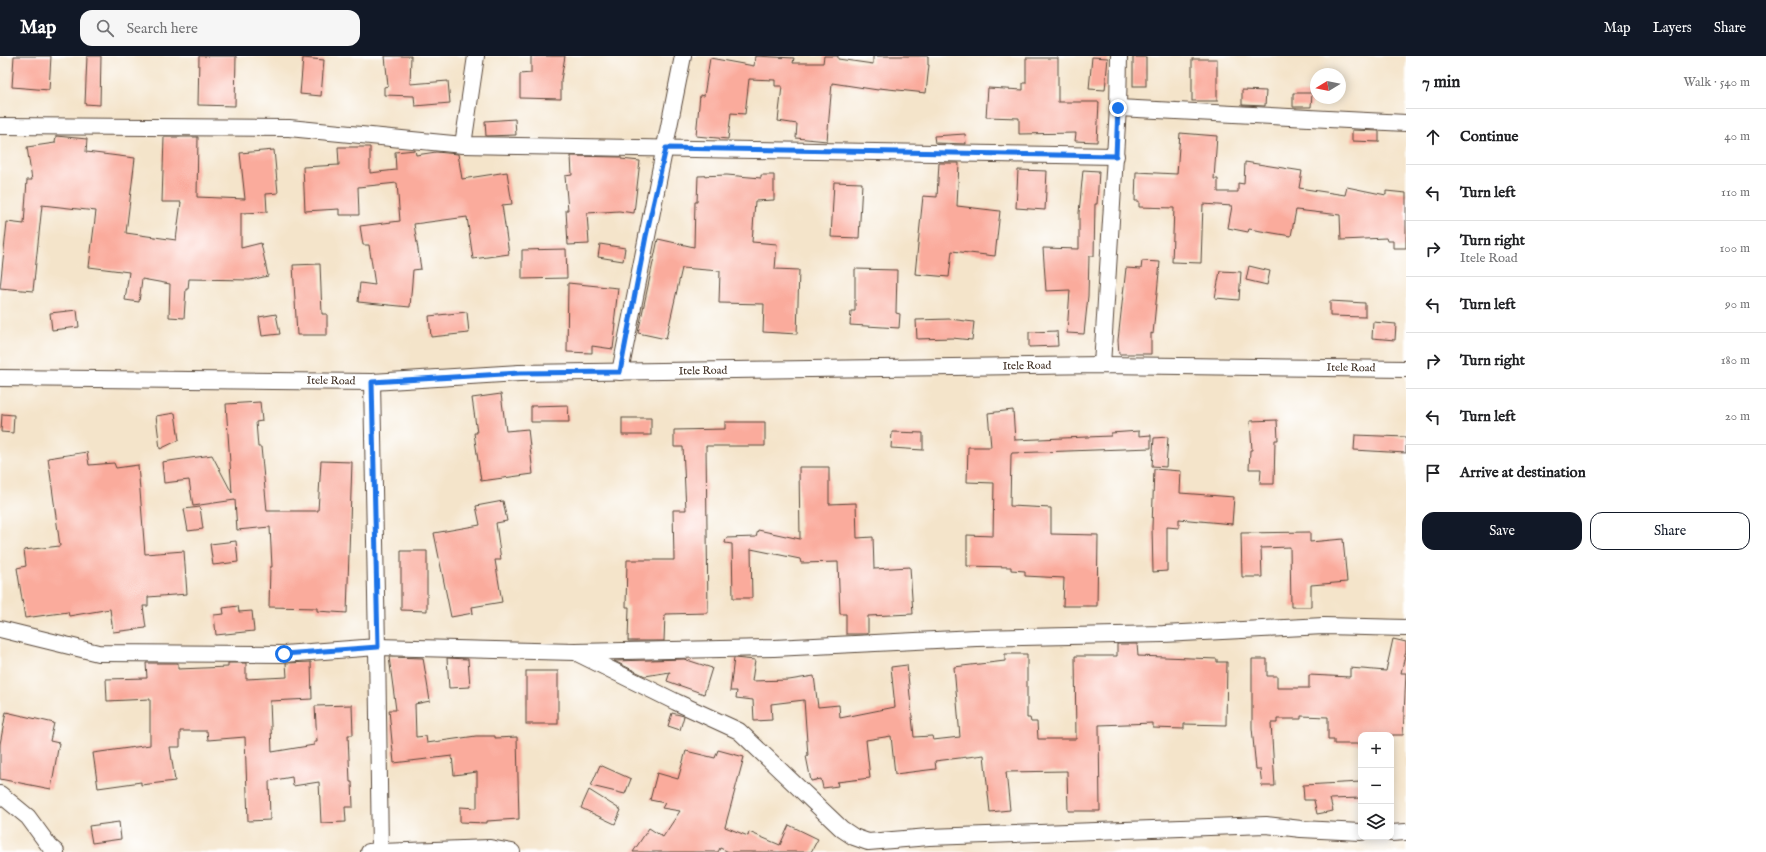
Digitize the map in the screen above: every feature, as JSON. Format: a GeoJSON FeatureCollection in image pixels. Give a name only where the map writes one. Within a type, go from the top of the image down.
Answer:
{"type":"FeatureCollection","features":[{"type":"Feature","properties":{"kind":"street"},"geometry":{"type":"LineString","coordinates":[[463,145],[476,56]]}},
{"type":"Feature","properties":{"kind":"street"},"geometry":{"type":"LineString","coordinates":[[620,372],[646,236],[666,148],[683,56]]}},
{"type":"Feature","properties":{"kind":"street"},"geometry":{"type":"LineString","coordinates":[[1102,365],[1116,156],[1120,56]]}},
{"type":"Feature","properties":{"kind":"street"},"geometry":{"type":"LineString","coordinates":[[1118,108],[1406,123]]}},
{"type":"Feature","properties":{"kind":"street"},"geometry":{"type":"LineString","coordinates":[[0,126],[288,128],[463,145],[1116,156]]}},
{"type":"Feature","properties":{"kind":"street","name":"Itele Road"},"geometry":{"type":"LineString","coordinates":[[0,378],[372,382],[519,373],[1102,365],[1406,368]]}},
{"type":"Feature","properties":{"kind":"street"},"geometry":{"type":"LineString","coordinates":[[372,382],[378,647],[376,852],[490,848],[512,852]]}},
{"type":"Feature","properties":{"kind":"street"},"geometry":{"type":"LineString","coordinates":[[0,629],[98,653],[284,654],[378,647],[575,652],[774,648],[976,638],[1163,634],[1324,626],[1406,628]]}},
{"type":"Feature","properties":{"kind":"street"},"geometry":{"type":"LineString","coordinates":[[575,652],[676,702],[740,731],[842,829],[854,837],[868,842],[929,837],[1266,825],[1301,829],[1358,832]]}},
{"type":"Feature","properties":{"kind":"street"},"geometry":{"type":"LineString","coordinates":[[0,794],[28,817],[50,847],[56,852]]}},
{"type":"Feature","properties":{"kind":"street"},"geometry":{"type":"LineString","coordinates":[[1394,833],[1406,832]]}},
{"type":"Feature","properties":{"kind":"building"},"geometry":{"type":"Polygon","coordinates":[[[14,56],[51,56],[49,90],[12,87],[14,56]]]}},
{"type":"Feature","properties":{"kind":"building"},"geometry":{"type":"Polygon","coordinates":[[[87,56],[101,56],[100,105],[85,104],[87,56]]]}},
{"type":"Feature","properties":{"kind":"building"},"geometry":{"type":"Polygon","coordinates":[[[199,56],[236,56],[235,106],[198,105],[199,56]]]}},
{"type":"Feature","properties":{"kind":"building"},"geometry":{"type":"Polygon","coordinates":[[[385,56],[411,56],[410,84],[448,81],[450,103],[415,106],[414,96],[384,95],[384,87],[388,86],[385,56]]]}},
{"type":"Feature","properties":{"kind":"building"},"geometry":{"type":"Polygon","coordinates":[[[531,56],[565,56],[561,80],[561,99],[520,98],[520,74],[531,73],[531,56]]]}},
{"type":"Feature","properties":{"kind":"building"},"geometry":{"type":"Polygon","coordinates":[[[755,56],[794,58],[793,63],[823,63],[824,56],[838,56],[838,59],[873,64],[873,56],[928,56],[929,65],[926,93],[879,88],[878,90],[832,83],[827,141],[796,138],[797,124],[778,121],[782,86],[775,86],[775,80],[749,79],[745,114],[731,113],[728,139],[696,136],[700,95],[704,96],[710,58],[754,66],[755,56]]]}},
{"type":"Feature","properties":{"kind":"building"},"geometry":{"type":"Polygon","coordinates":[[[1092,57],[1108,58],[1105,90],[1089,89],[1092,57]]]}},
{"type":"Feature","properties":{"kind":"building"},"geometry":{"type":"Polygon","coordinates":[[[1133,57],[1146,57],[1146,86],[1133,86],[1133,57]]]}},
{"type":"Feature","properties":{"kind":"building"},"geometry":{"type":"Polygon","coordinates":[[[303,58],[324,60],[321,96],[300,94],[303,58]]]}},
{"type":"Feature","properties":{"kind":"building"},"geometry":{"type":"Polygon","coordinates":[[[1026,58],[1058,58],[1058,102],[1099,102],[1097,142],[1075,141],[1076,133],[1019,134],[1019,118],[986,117],[988,88],[1023,90],[1023,83],[1026,83],[1026,58]]]}},
{"type":"Feature","properties":{"kind":"building"},"geometry":{"type":"Polygon","coordinates":[[[1192,59],[1217,59],[1217,101],[1192,101],[1192,59]]]}},
{"type":"Feature","properties":{"kind":"building"},"geometry":{"type":"Polygon","coordinates":[[[1242,90],[1266,91],[1265,106],[1242,105],[1242,90]]]}},
{"type":"Feature","properties":{"kind":"building"},"geometry":{"type":"Polygon","coordinates":[[[1293,93],[1310,93],[1311,107],[1293,107],[1293,93]]]}},
{"type":"Feature","properties":{"kind":"building"},"geometry":{"type":"Polygon","coordinates":[[[515,119],[516,135],[486,136],[485,121],[515,119]]]}},
{"type":"Feature","properties":{"kind":"building"},"geometry":{"type":"Polygon","coordinates":[[[1352,130],[1379,131],[1379,142],[1352,141],[1352,130]]]}},
{"type":"Feature","properties":{"kind":"building"},"geometry":{"type":"Polygon","coordinates":[[[1180,133],[1217,136],[1214,179],[1218,179],[1218,192],[1238,192],[1238,183],[1244,184],[1245,162],[1302,171],[1299,188],[1345,195],[1347,187],[1386,195],[1386,191],[1406,193],[1406,248],[1393,248],[1393,241],[1387,241],[1386,238],[1341,240],[1340,215],[1296,210],[1291,236],[1249,229],[1248,232],[1228,228],[1232,206],[1203,204],[1201,263],[1172,262],[1174,208],[1139,207],[1139,201],[1135,201],[1136,172],[1177,174],[1180,133]]]}},
{"type":"Feature","properties":{"kind":"building"},"geometry":{"type":"Polygon","coordinates":[[[965,134],[966,144],[935,143],[934,136],[965,134]]]}},
{"type":"Feature","properties":{"kind":"building"},"geometry":{"type":"Polygon","coordinates":[[[56,136],[87,139],[86,152],[135,158],[126,233],[176,240],[181,202],[162,202],[164,137],[198,137],[197,197],[245,199],[240,153],[274,150],[278,193],[266,194],[267,212],[241,213],[241,248],[261,243],[268,276],[250,280],[189,279],[188,289],[186,289],[184,318],[169,317],[170,284],[142,279],[139,302],[125,300],[129,272],[89,267],[96,211],[42,205],[33,291],[0,288],[7,222],[24,224],[27,180],[32,180],[27,147],[55,143],[56,136]]]}},
{"type":"Feature","properties":{"kind":"building"},"geometry":{"type":"Polygon","coordinates":[[[338,147],[370,147],[370,173],[396,170],[395,152],[415,150],[416,155],[436,152],[458,154],[462,179],[507,172],[512,204],[502,205],[509,254],[473,259],[467,217],[414,224],[421,269],[413,270],[410,307],[358,302],[360,283],[375,285],[369,245],[363,245],[360,226],[400,221],[397,183],[358,187],[359,215],[339,215],[339,209],[305,211],[303,167],[339,165],[338,147]]]}},
{"type":"Feature","properties":{"kind":"building"},"geometry":{"type":"Polygon","coordinates":[[[571,156],[621,157],[621,159],[640,161],[634,213],[619,211],[587,213],[589,244],[568,245],[566,210],[568,210],[565,176],[572,175],[571,156]]]}},
{"type":"Feature","properties":{"kind":"building"},"geometry":{"type":"Polygon","coordinates":[[[939,163],[959,163],[957,206],[1000,211],[995,256],[952,251],[949,277],[915,274],[923,196],[937,197],[939,163]]]}},
{"type":"Feature","properties":{"kind":"building"},"geometry":{"type":"Polygon","coordinates":[[[1018,170],[1047,171],[1045,210],[1016,208],[1018,170]]]}},
{"type":"Feature","properties":{"kind":"building"},"geometry":{"type":"Polygon","coordinates":[[[1083,170],[1099,171],[1097,204],[1095,204],[1094,256],[1089,256],[1088,296],[1084,334],[1067,333],[1070,290],[1046,291],[1043,248],[1079,249],[1079,213],[1083,170]]]}},
{"type":"Feature","properties":{"kind":"building"},"geometry":{"type":"Polygon","coordinates":[[[727,175],[761,178],[761,175],[774,175],[774,200],[755,201],[752,242],[777,244],[775,269],[799,270],[797,334],[763,332],[764,304],[719,303],[720,271],[682,268],[666,339],[638,333],[658,239],[694,247],[695,202],[697,202],[698,176],[727,175]]]}},
{"type":"Feature","properties":{"kind":"building"},"geometry":{"type":"Polygon","coordinates":[[[834,182],[862,183],[859,238],[831,237],[834,182]]]}},
{"type":"Feature","properties":{"kind":"building"},"geometry":{"type":"Polygon","coordinates":[[[600,244],[625,248],[623,261],[598,257],[600,244]]]}},
{"type":"Feature","properties":{"kind":"building"},"geometry":{"type":"Polygon","coordinates":[[[566,249],[567,278],[522,279],[522,250],[566,249]]]}},
{"type":"Feature","properties":{"kind":"building"},"geometry":{"type":"Polygon","coordinates":[[[1142,261],[1160,262],[1153,334],[1151,333],[1151,354],[1119,354],[1118,340],[1126,268],[1141,269],[1142,261]]]}},
{"type":"Feature","properties":{"kind":"building"},"geometry":{"type":"Polygon","coordinates":[[[320,264],[322,314],[327,314],[327,335],[297,335],[293,265],[320,264]]]}},
{"type":"Feature","properties":{"kind":"building"},"geometry":{"type":"Polygon","coordinates":[[[1249,266],[1270,271],[1267,285],[1246,280],[1249,266]]]}},
{"type":"Feature","properties":{"kind":"building"},"geometry":{"type":"Polygon","coordinates":[[[855,269],[897,270],[896,313],[900,314],[899,328],[850,325],[851,311],[855,311],[855,269]]]}},
{"type":"Feature","properties":{"kind":"building"},"geometry":{"type":"Polygon","coordinates":[[[1220,271],[1241,272],[1239,300],[1215,298],[1220,271]]]}},
{"type":"Feature","properties":{"kind":"building"},"geometry":{"type":"Polygon","coordinates":[[[568,283],[618,288],[613,349],[592,346],[592,353],[567,352],[568,283]]]}},
{"type":"Feature","properties":{"kind":"building"},"geometry":{"type":"Polygon","coordinates":[[[1330,301],[1365,303],[1365,317],[1330,316],[1330,301]]]}},
{"type":"Feature","properties":{"kind":"building"},"geometry":{"type":"Polygon","coordinates":[[[77,310],[79,327],[52,330],[50,313],[77,310]]]}},
{"type":"Feature","properties":{"kind":"building"},"geometry":{"type":"Polygon","coordinates":[[[467,312],[469,333],[431,337],[429,316],[467,312]]]}},
{"type":"Feature","properties":{"kind":"building"},"geometry":{"type":"Polygon","coordinates":[[[276,314],[280,334],[262,336],[259,317],[276,314]]]}},
{"type":"Feature","properties":{"kind":"building"},"geometry":{"type":"Polygon","coordinates":[[[949,319],[974,322],[972,340],[952,338],[917,339],[916,320],[949,319]]]}},
{"type":"Feature","properties":{"kind":"building"},"geometry":{"type":"Polygon","coordinates":[[[1373,322],[1396,324],[1395,340],[1372,338],[1373,322]]]}},
{"type":"Feature","properties":{"kind":"building"},"geometry":{"type":"Polygon","coordinates":[[[1057,331],[1058,346],[1029,347],[1029,332],[1057,331]]]}},
{"type":"Feature","properties":{"kind":"building"},"geometry":{"type":"Polygon","coordinates":[[[501,394],[506,431],[528,429],[533,474],[481,481],[474,433],[477,433],[472,398],[501,394]]]}},
{"type":"Feature","properties":{"kind":"building"},"geometry":{"type":"Polygon","coordinates":[[[260,402],[262,421],[256,422],[258,447],[261,447],[267,511],[318,511],[321,461],[352,462],[347,613],[317,611],[317,608],[269,607],[270,567],[272,567],[270,527],[237,530],[235,500],[193,506],[189,480],[164,483],[162,462],[212,455],[232,493],[226,404],[260,402]]]}},
{"type":"Feature","properties":{"kind":"building"},"geometry":{"type":"Polygon","coordinates":[[[568,405],[569,422],[531,422],[531,406],[568,405]]]}},
{"type":"Feature","properties":{"kind":"building"},"geometry":{"type":"Polygon","coordinates":[[[1013,410],[1015,440],[1111,436],[1111,433],[1139,431],[1139,436],[1151,435],[1151,448],[1012,453],[1011,455],[1010,506],[1051,508],[1051,534],[1098,535],[1097,606],[1063,606],[1064,578],[1025,576],[1025,571],[1011,570],[1011,567],[967,566],[967,535],[993,536],[994,483],[967,482],[968,447],[991,447],[988,413],[1013,410]]]}},
{"type":"Feature","properties":{"kind":"building"},"geometry":{"type":"Polygon","coordinates":[[[175,413],[179,440],[160,449],[156,416],[175,413]]]}},
{"type":"Feature","properties":{"kind":"building"},"geometry":{"type":"Polygon","coordinates":[[[2,414],[14,415],[13,433],[1,432],[2,414]]]}},
{"type":"Feature","properties":{"kind":"building"},"geometry":{"type":"Polygon","coordinates":[[[622,418],[651,418],[651,435],[622,435],[622,418]]]}},
{"type":"Feature","properties":{"kind":"building"},"geometry":{"type":"Polygon","coordinates":[[[1277,420],[1278,440],[1275,440],[1274,484],[1260,484],[1261,469],[1249,469],[1250,450],[1252,450],[1250,421],[1277,420]]]}},
{"type":"Feature","properties":{"kind":"building"},"geometry":{"type":"Polygon","coordinates":[[[725,422],[765,422],[765,446],[706,446],[708,613],[665,614],[664,641],[628,641],[629,607],[626,607],[627,560],[674,560],[673,510],[686,510],[683,447],[674,447],[674,430],[725,429],[725,422]]]}},
{"type":"Feature","properties":{"kind":"building"},"geometry":{"type":"Polygon","coordinates":[[[892,432],[923,433],[923,450],[891,448],[892,432]]]}},
{"type":"Feature","properties":{"kind":"building"},"geometry":{"type":"Polygon","coordinates":[[[1355,435],[1406,437],[1406,453],[1354,450],[1355,435]]]}},
{"type":"Feature","properties":{"kind":"building"},"geometry":{"type":"Polygon","coordinates":[[[1168,437],[1166,467],[1152,466],[1154,438],[1168,437]]]}},
{"type":"Feature","properties":{"kind":"building"},"geometry":{"type":"Polygon","coordinates":[[[87,452],[89,465],[114,463],[116,468],[138,465],[145,554],[184,551],[187,594],[148,597],[148,606],[143,606],[146,628],[113,632],[110,609],[69,616],[68,612],[25,618],[17,568],[26,566],[24,550],[60,546],[48,458],[87,452]]]}},
{"type":"Feature","properties":{"kind":"building"},"geometry":{"type":"Polygon","coordinates":[[[799,467],[829,467],[829,504],[856,503],[857,538],[873,537],[874,569],[910,567],[913,614],[868,616],[868,634],[846,634],[846,614],[840,614],[838,562],[801,563],[800,559],[751,549],[752,598],[733,598],[732,544],[725,543],[726,538],[756,537],[758,530],[800,539],[799,467]]]}},
{"type":"Feature","properties":{"kind":"building"},"geometry":{"type":"Polygon","coordinates":[[[1154,469],[1181,471],[1180,493],[1234,497],[1232,524],[1179,519],[1179,528],[1167,527],[1167,571],[1153,572],[1152,527],[1154,469]]]}},
{"type":"Feature","properties":{"kind":"building"},"geometry":{"type":"Polygon","coordinates":[[[503,501],[507,521],[496,523],[501,560],[495,560],[502,602],[472,607],[473,613],[451,617],[434,533],[480,525],[476,506],[503,501]]]}},
{"type":"Feature","properties":{"kind":"building"},"geometry":{"type":"Polygon","coordinates":[[[200,507],[203,529],[188,531],[184,509],[200,507]]]}},
{"type":"Feature","properties":{"kind":"building"},"geometry":{"type":"Polygon","coordinates":[[[1310,532],[1310,542],[1343,539],[1347,582],[1311,585],[1311,607],[1291,607],[1290,547],[1261,548],[1262,577],[1242,577],[1241,533],[1310,532]]]}},
{"type":"Feature","properties":{"kind":"building"},"geometry":{"type":"Polygon","coordinates":[[[236,541],[238,562],[213,565],[210,544],[236,541]]]}},
{"type":"Feature","properties":{"kind":"building"},"geometry":{"type":"Polygon","coordinates":[[[401,551],[427,551],[427,611],[401,610],[401,551]]]}},
{"type":"Feature","properties":{"kind":"building"},"geometry":{"type":"Polygon","coordinates":[[[238,606],[239,612],[252,611],[254,631],[216,635],[214,615],[224,614],[223,608],[238,606]]]}},
{"type":"Feature","properties":{"kind":"building"},"geometry":{"type":"Polygon","coordinates":[[[1393,639],[1406,642],[1406,651],[1401,673],[1406,673],[1403,735],[1394,735],[1394,732],[1358,732],[1358,744],[1334,744],[1334,740],[1328,740],[1328,717],[1301,716],[1301,719],[1277,719],[1277,723],[1271,723],[1275,786],[1262,786],[1260,769],[1256,769],[1252,728],[1252,659],[1267,659],[1267,676],[1277,676],[1277,688],[1309,688],[1309,675],[1350,677],[1350,668],[1386,671],[1393,639]]]}},
{"type":"Feature","properties":{"kind":"building"},"geometry":{"type":"Polygon","coordinates":[[[1117,644],[1137,644],[1138,656],[1217,659],[1217,662],[1227,662],[1226,725],[1184,724],[1184,729],[1153,728],[1153,723],[1099,725],[1100,811],[1068,811],[1067,771],[1006,772],[1010,810],[990,812],[984,755],[935,761],[936,769],[895,774],[891,736],[866,740],[870,778],[837,782],[838,786],[823,788],[821,779],[811,781],[806,756],[808,756],[804,700],[771,704],[772,720],[754,721],[753,700],[736,698],[737,691],[730,691],[734,658],[755,660],[752,681],[789,680],[814,676],[818,707],[839,705],[840,718],[895,707],[891,667],[907,665],[914,737],[932,736],[933,740],[960,737],[954,667],[1005,661],[1005,654],[1027,654],[1027,718],[1030,718],[1031,722],[1037,722],[1038,739],[1076,739],[1075,656],[1117,656],[1117,644]]]}},
{"type":"Feature","properties":{"kind":"building"},"geometry":{"type":"Polygon","coordinates":[[[389,657],[423,658],[430,701],[415,704],[416,737],[426,736],[427,743],[476,736],[495,736],[495,738],[517,737],[519,819],[487,821],[487,823],[460,822],[460,807],[477,808],[477,772],[454,775],[452,756],[394,763],[389,710],[396,710],[389,657]]]}},
{"type":"Feature","properties":{"kind":"building"},"geometry":{"type":"Polygon","coordinates":[[[447,658],[468,659],[470,687],[449,688],[447,658]]]}},
{"type":"Feature","properties":{"kind":"building"},"geometry":{"type":"Polygon","coordinates":[[[684,659],[712,668],[704,694],[667,681],[670,672],[645,676],[614,661],[684,659]]]}},
{"type":"Feature","properties":{"kind":"building"},"geometry":{"type":"Polygon","coordinates":[[[311,662],[312,699],[270,701],[272,752],[314,745],[314,742],[317,742],[315,706],[352,705],[353,735],[348,735],[350,782],[352,782],[353,807],[345,807],[346,822],[321,823],[319,782],[293,786],[292,777],[269,781],[270,820],[248,821],[245,737],[208,740],[207,731],[180,731],[180,747],[170,747],[175,781],[141,785],[141,782],[98,788],[93,753],[150,745],[150,699],[107,701],[106,679],[147,678],[146,663],[178,663],[178,669],[228,667],[228,663],[246,663],[246,679],[287,677],[286,663],[311,662]]]}},
{"type":"Feature","properties":{"kind":"building"},"geometry":{"type":"Polygon","coordinates":[[[526,671],[558,671],[558,724],[526,724],[526,671]]]}},
{"type":"Feature","properties":{"kind":"building"},"geometry":{"type":"Polygon","coordinates":[[[6,712],[54,723],[50,741],[59,743],[51,789],[0,779],[0,744],[6,712]]]}},
{"type":"Feature","properties":{"kind":"building"},"geometry":{"type":"Polygon","coordinates":[[[672,713],[684,716],[680,730],[668,726],[672,713]]]}},
{"type":"Feature","properties":{"kind":"building"},"geometry":{"type":"Polygon","coordinates":[[[718,750],[744,757],[725,827],[748,836],[749,832],[780,845],[789,825],[818,839],[811,852],[729,852],[720,848],[718,852],[633,852],[649,828],[663,837],[680,811],[662,808],[665,803],[650,800],[657,773],[678,779],[686,751],[715,758],[718,750]]]}},
{"type":"Feature","properties":{"kind":"building"},"geometry":{"type":"Polygon","coordinates":[[[600,765],[631,779],[625,794],[591,786],[600,765]]]}},
{"type":"Feature","properties":{"kind":"building"},"geometry":{"type":"Polygon","coordinates":[[[1358,782],[1358,798],[1330,799],[1333,811],[1317,814],[1314,800],[1304,800],[1303,785],[1358,782]]]}},
{"type":"Feature","properties":{"kind":"building"},"geometry":{"type":"Polygon","coordinates":[[[589,790],[621,810],[615,824],[581,808],[589,790]]]}},
{"type":"Feature","properties":{"kind":"building"},"geometry":{"type":"Polygon","coordinates":[[[119,822],[121,839],[92,843],[89,826],[119,822]]]}},
{"type":"Feature","properties":{"kind":"route"},"geometry":{"type":"LineString","coordinates":[[284,654],[378,647],[372,382],[519,373],[620,372],[646,236],[666,148],[1116,156],[1118,108]]}}]}
